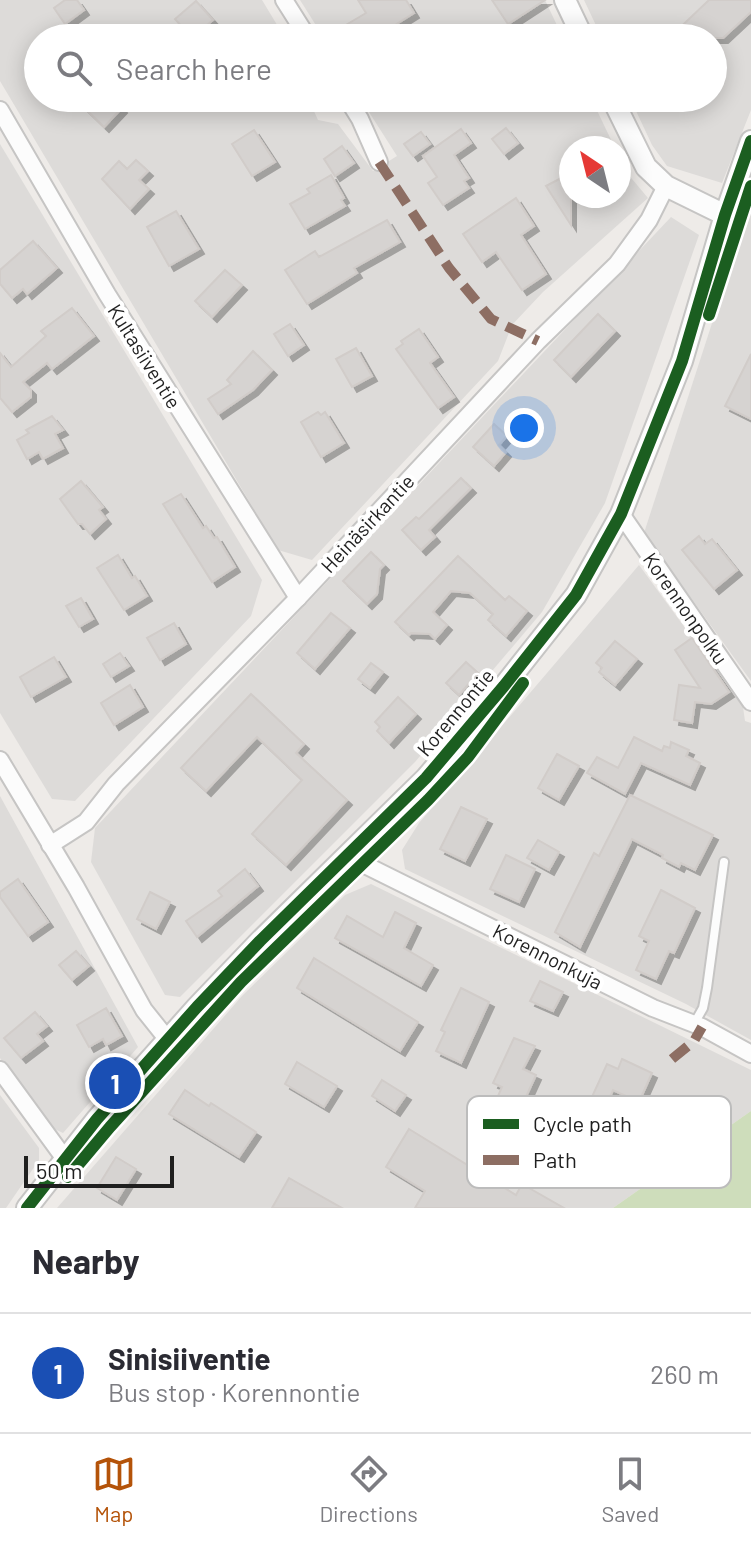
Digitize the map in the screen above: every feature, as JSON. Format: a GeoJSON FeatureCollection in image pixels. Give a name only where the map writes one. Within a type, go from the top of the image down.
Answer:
{"type":"FeatureCollection","features":[{"type":"Feature","properties":{"kind":"street"},"geometry":{"type":"LineString","coordinates":[[284,0],[299,24]]}},
{"type":"Feature","properties":{"kind":"street"},"geometry":{"type":"LineString","coordinates":[[565,0],[576,24]]}},
{"type":"Feature","properties":{"kind":"street","name":"Kultasiiventie"},"geometry":{"type":"LineString","coordinates":[[0,110],[107,294],[298,598]]}},
{"type":"Feature","properties":{"kind":"street"},"geometry":{"type":"LineString","coordinates":[[356,112],[379,162]]}},
{"type":"Feature","properties":{"kind":"street"},"geometry":{"type":"LineString","coordinates":[[619,112],[646,167],[666,186],[725,215]]}},
{"type":"Feature","properties":{"kind":"street","name":"Korennontie"},"geometry":{"type":"LineString","coordinates":[[27,1208],[97,1119],[168,1040],[260,941],[426,778],[576,595],[621,514],[682,361],[725,215],[751,141]]}},
{"type":"Feature","properties":{"kind":"street","name":"Heinäsirkantie"},"geometry":{"type":"LineString","coordinates":[[50,845],[86,822],[116,784],[298,598],[538,341],[617,264],[649,220],[666,186]]}},
{"type":"Feature","properties":{"kind":"street","name":"Korennonpolku"},"geometry":{"type":"LineString","coordinates":[[621,514],[751,702]]}},
{"type":"Feature","properties":{"kind":"street"},"geometry":{"type":"LineString","coordinates":[[0,760],[144,1010],[168,1040]]}},
{"type":"Feature","properties":{"kind":"street","name":"Korennonkuja"},"geometry":{"type":"LineString","coordinates":[[347,856],[751,1054]]}},
{"type":"Feature","properties":{"kind":"street"},"geometry":{"type":"LineString","coordinates":[[0,1070],[65,1159]]}},
{"type":"Feature","properties":{"kind":"lane"},"geometry":{"type":"LineString","coordinates":[[694,1024],[703,1008],[724,862]]}},
{"type":"Feature","properties":{"kind":"shaded area"},"geometry":{"type":"Polygon","coordinates":[[[0,0],[262,0],[277,24],[24,24],[24,112],[314,112],[318,120],[338,124],[373,171],[397,156],[369,112],[598,112],[609,136],[559,136],[559,208],[631,208],[631,178],[648,198],[543,292],[512,325],[498,361],[312,560],[278,550],[0,81],[0,0]]]}},
{"type":"Feature","properties":{"kind":"shaded area"},"geometry":{"type":"Polygon","coordinates":[[[300,0],[545,0],[556,24],[315,24],[300,0]]]}},
{"type":"Feature","properties":{"kind":"shaded area"},"geometry":{"type":"Polygon","coordinates":[[[584,0],[751,0],[751,110],[722,183],[667,166],[652,145],[637,112],[727,112],[727,24],[595,24],[584,0]]]}},
{"type":"Feature","properties":{"kind":"shaded area"},"geometry":{"type":"Polygon","coordinates":[[[0,144],[262,580],[251,616],[75,801],[52,799],[0,713],[0,144]]]}},
{"type":"Feature","properties":{"kind":"shaded area"},"geometry":{"type":"Polygon","coordinates":[[[751,203],[751,681],[644,533],[751,203]]]}},
{"type":"Feature","properties":{"kind":"shaded area"},"geometry":{"type":"Polygon","coordinates":[[[671,217],[699,235],[605,503],[542,612],[415,762],[180,997],[165,995],[91,862],[95,828],[671,217]]]}},
{"type":"Feature","properties":{"kind":"shaded area"},"geometry":{"type":"Polygon","coordinates":[[[639,565],[743,707],[745,721],[751,723],[751,1040],[686,1004],[405,869],[402,850],[419,823],[639,565]]]}},
{"type":"Feature","properties":{"kind":"shaded area"},"geometry":{"type":"Polygon","coordinates":[[[0,796],[138,1047],[63,1133],[44,1124],[0,1058],[0,796]]]}},
{"type":"Feature","properties":{"kind":"shaded area"},"geometry":{"type":"Polygon","coordinates":[[[371,884],[751,1070],[751,1111],[731,1125],[731,1096],[467,1096],[467,1188],[641,1188],[613,1208],[57,1208],[242,996],[345,895],[371,884]]]}},
{"type":"Feature","properties":{"kind":"shaded area"},"geometry":{"type":"Polygon","coordinates":[[[0,1095],[39,1148],[39,1160],[6,1208],[0,1208],[0,1095]]]}},
{"type":"Feature","properties":{"kind":"green space"},"geometry":{"type":"Polygon","coordinates":[[[751,1111],[751,1208],[613,1208],[641,1188],[731,1188],[731,1125],[751,1111]]]}},
{"type":"Feature","properties":{"kind":"building"},"geometry":{"type":"Polygon","coordinates":[[[65,0],[77,0],[84,10],[65,24],[54,8],[65,0]]]}},
{"type":"Feature","properties":{"kind":"building"},"geometry":{"type":"Polygon","coordinates":[[[358,0],[406,0],[414,13],[396,24],[348,24],[366,13],[358,0]]]}},
{"type":"Feature","properties":{"kind":"building"},"geometry":{"type":"Polygon","coordinates":[[[492,0],[545,0],[508,24],[492,0]]]}},
{"type":"Feature","properties":{"kind":"building"},"geometry":{"type":"Polygon","coordinates":[[[709,0],[751,0],[751,12],[727,34],[727,24],[684,24],[709,0]]]}},
{"type":"Feature","properties":{"kind":"building"},"geometry":{"type":"Polygon","coordinates":[[[196,1],[213,20],[208,24],[179,24],[175,19],[196,1]]]}},
{"type":"Feature","properties":{"kind":"building"},"geometry":{"type":"Polygon","coordinates":[[[88,112],[118,112],[104,127],[88,112]]]}},
{"type":"Feature","properties":{"kind":"building"},"geometry":{"type":"Polygon","coordinates":[[[506,128],[518,143],[504,154],[492,139],[506,128]]]}},
{"type":"Feature","properties":{"kind":"building"},"geometry":{"type":"Polygon","coordinates":[[[461,129],[471,143],[454,155],[469,178],[464,181],[469,188],[443,205],[428,183],[437,177],[423,156],[461,129]]]}},
{"type":"Feature","properties":{"kind":"building"},"geometry":{"type":"Polygon","coordinates":[[[254,130],[275,162],[252,176],[232,144],[254,130]]]}},
{"type":"Feature","properties":{"kind":"building"},"geometry":{"type":"Polygon","coordinates":[[[421,132],[430,144],[413,156],[404,144],[421,132]]]}},
{"type":"Feature","properties":{"kind":"building"},"geometry":{"type":"Polygon","coordinates":[[[342,146],[354,163],[335,176],[324,159],[342,146]]]}},
{"type":"Feature","properties":{"kind":"building"},"geometry":{"type":"Polygon","coordinates":[[[136,160],[148,171],[139,180],[149,189],[130,209],[102,179],[119,161],[127,169],[136,160]]]}},
{"type":"Feature","properties":{"kind":"building"},"geometry":{"type":"Polygon","coordinates":[[[331,175],[345,206],[305,229],[290,204],[310,193],[307,189],[331,175]]]}},
{"type":"Feature","properties":{"kind":"building"},"geometry":{"type":"Polygon","coordinates":[[[559,179],[559,206],[546,186],[559,179]]]}},
{"type":"Feature","properties":{"kind":"building"},"geometry":{"type":"Polygon","coordinates":[[[516,198],[534,226],[521,235],[546,274],[522,290],[496,252],[482,262],[463,234],[516,198]]]}},
{"type":"Feature","properties":{"kind":"building"},"geometry":{"type":"Polygon","coordinates":[[[560,208],[571,208],[571,225],[560,208]]]}},
{"type":"Feature","properties":{"kind":"building"},"geometry":{"type":"Polygon","coordinates":[[[176,211],[199,249],[169,266],[147,227],[176,211]]]}},
{"type":"Feature","properties":{"kind":"building"},"geometry":{"type":"Polygon","coordinates":[[[387,220],[400,242],[354,268],[357,273],[307,304],[285,270],[315,251],[319,257],[387,220]]]}},
{"type":"Feature","properties":{"kind":"building"},"geometry":{"type":"Polygon","coordinates":[[[33,241],[57,268],[27,294],[23,289],[12,298],[0,284],[0,270],[33,241]]]}},
{"type":"Feature","properties":{"kind":"building"},"geometry":{"type":"Polygon","coordinates":[[[225,270],[242,285],[212,317],[195,301],[225,270]]]}},
{"type":"Feature","properties":{"kind":"building"},"geometry":{"type":"Polygon","coordinates":[[[72,308],[94,336],[52,369],[47,363],[23,382],[31,390],[31,397],[12,412],[0,398],[0,353],[11,367],[46,336],[41,331],[72,308]]]}},
{"type":"Feature","properties":{"kind":"building"},"geometry":{"type":"Polygon","coordinates":[[[598,314],[615,331],[571,377],[554,360],[598,314]]]}},
{"type":"Feature","properties":{"kind":"building"},"geometry":{"type":"Polygon","coordinates":[[[290,324],[304,345],[288,356],[274,334],[290,324]]]}},
{"type":"Feature","properties":{"kind":"building"},"geometry":{"type":"Polygon","coordinates":[[[419,329],[438,357],[430,363],[454,397],[438,408],[396,349],[403,344],[401,341],[419,329]]]}},
{"type":"Feature","properties":{"kind":"building"},"geometry":{"type":"Polygon","coordinates":[[[356,348],[372,376],[352,387],[336,359],[356,348]]]}},
{"type":"Feature","properties":{"kind":"building"},"geometry":{"type":"Polygon","coordinates":[[[253,351],[272,370],[253,390],[218,414],[208,399],[231,384],[227,380],[253,351]]]}},
{"type":"Feature","properties":{"kind":"building"},"geometry":{"type":"Polygon","coordinates":[[[751,354],[751,419],[725,406],[751,354]]]}},
{"type":"Feature","properties":{"kind":"building"},"geometry":{"type":"Polygon","coordinates":[[[318,412],[321,415],[325,412],[344,443],[321,457],[301,422],[318,412]]]}},
{"type":"Feature","properties":{"kind":"building"},"geometry":{"type":"Polygon","coordinates":[[[52,416],[63,430],[55,434],[63,448],[43,459],[39,452],[27,459],[17,440],[29,433],[26,430],[52,416]]]}},
{"type":"Feature","properties":{"kind":"building"},"geometry":{"type":"Polygon","coordinates":[[[494,424],[507,436],[499,445],[506,452],[494,466],[473,447],[494,424]]]}},
{"type":"Feature","properties":{"kind":"building"},"geometry":{"type":"Polygon","coordinates":[[[461,478],[471,488],[429,530],[435,537],[421,550],[402,530],[416,517],[419,519],[461,478]]]}},
{"type":"Feature","properties":{"kind":"building"},"geometry":{"type":"Polygon","coordinates":[[[81,481],[103,507],[99,510],[106,519],[90,534],[82,524],[78,524],[60,499],[81,481]]]}},
{"type":"Feature","properties":{"kind":"building"},"geometry":{"type":"Polygon","coordinates":[[[181,494],[203,528],[206,526],[214,538],[217,537],[235,567],[212,582],[163,504],[181,494]]]}},
{"type":"Feature","properties":{"kind":"building"},"geometry":{"type":"Polygon","coordinates":[[[699,536],[705,544],[712,539],[737,570],[714,589],[682,550],[699,536]]]}},
{"type":"Feature","properties":{"kind":"building"},"geometry":{"type":"Polygon","coordinates":[[[371,552],[384,565],[380,569],[377,594],[367,604],[343,581],[371,552]]]}},
{"type":"Feature","properties":{"kind":"building"},"geometry":{"type":"Polygon","coordinates":[[[118,555],[147,596],[124,610],[97,568],[118,555]]]}},
{"type":"Feature","properties":{"kind":"building"},"geometry":{"type":"Polygon","coordinates":[[[458,556],[505,600],[509,596],[527,611],[506,636],[488,620],[493,614],[470,593],[451,591],[433,612],[447,625],[435,639],[430,634],[409,635],[395,622],[458,556]]]}},
{"type":"Feature","properties":{"kind":"building"},"geometry":{"type":"Polygon","coordinates":[[[81,598],[93,619],[79,627],[66,606],[81,598]]]}},
{"type":"Feature","properties":{"kind":"building"},"geometry":{"type":"Polygon","coordinates":[[[331,613],[350,628],[315,669],[297,653],[331,613]]]}},
{"type":"Feature","properties":{"kind":"building"},"geometry":{"type":"Polygon","coordinates":[[[174,623],[186,644],[160,660],[147,638],[174,623]]]}},
{"type":"Feature","properties":{"kind":"building"},"geometry":{"type":"Polygon","coordinates":[[[692,638],[729,692],[711,704],[695,702],[692,723],[674,720],[679,685],[700,688],[675,650],[692,638]]]}},
{"type":"Feature","properties":{"kind":"building"},"geometry":{"type":"Polygon","coordinates":[[[615,641],[637,659],[615,685],[599,672],[602,668],[596,663],[615,641]]]}},
{"type":"Feature","properties":{"kind":"building"},"geometry":{"type":"Polygon","coordinates":[[[120,653],[129,666],[111,677],[103,664],[120,653]]]}},
{"type":"Feature","properties":{"kind":"building"},"geometry":{"type":"Polygon","coordinates":[[[54,657],[66,677],[31,697],[20,677],[54,657]]]}},
{"type":"Feature","properties":{"kind":"building"},"geometry":{"type":"Polygon","coordinates":[[[466,662],[478,673],[459,695],[446,683],[466,662]]]}},
{"type":"Feature","properties":{"kind":"building"},"geometry":{"type":"Polygon","coordinates":[[[371,663],[383,672],[370,688],[358,679],[371,663]]]}},
{"type":"Feature","properties":{"kind":"building"},"geometry":{"type":"Polygon","coordinates":[[[130,685],[143,707],[114,725],[101,703],[130,685]]]}},
{"type":"Feature","properties":{"kind":"building"},"geometry":{"type":"Polygon","coordinates":[[[251,694],[304,744],[296,753],[347,800],[286,865],[252,834],[302,780],[257,737],[206,791],[181,768],[251,694]]]}},
{"type":"Feature","properties":{"kind":"building"},"geometry":{"type":"Polygon","coordinates":[[[398,697],[416,714],[389,743],[377,731],[380,727],[375,722],[398,697]]]}},
{"type":"Feature","properties":{"kind":"building"},"geometry":{"type":"Polygon","coordinates":[[[634,737],[662,751],[664,746],[670,748],[671,742],[689,750],[686,756],[700,763],[690,785],[641,763],[625,794],[587,773],[597,757],[618,768],[634,737]]]}},
{"type":"Feature","properties":{"kind":"building"},"geometry":{"type":"Polygon","coordinates":[[[557,754],[579,766],[559,800],[538,788],[557,754]]]}},
{"type":"Feature","properties":{"kind":"building"},"geometry":{"type":"Polygon","coordinates":[[[630,795],[713,835],[695,870],[681,863],[679,867],[632,839],[580,947],[555,932],[594,853],[599,856],[630,795]]]}},
{"type":"Feature","properties":{"kind":"building"},"geometry":{"type":"Polygon","coordinates":[[[461,807],[487,819],[465,861],[440,849],[461,807]]]}},
{"type":"Feature","properties":{"kind":"building"},"geometry":{"type":"Polygon","coordinates":[[[538,840],[559,852],[549,870],[527,858],[538,840]]]}},
{"type":"Feature","properties":{"kind":"building"},"geometry":{"type":"Polygon","coordinates":[[[506,855],[535,869],[519,902],[490,889],[506,855]]]}},
{"type":"Feature","properties":{"kind":"building"},"geometry":{"type":"Polygon","coordinates":[[[245,869],[258,886],[197,937],[186,921],[222,896],[218,891],[245,869]]]}},
{"type":"Feature","properties":{"kind":"building"},"geometry":{"type":"Polygon","coordinates":[[[18,879],[48,922],[28,936],[0,897],[0,892],[18,879]]]}},
{"type":"Feature","properties":{"kind":"building"},"geometry":{"type":"Polygon","coordinates":[[[661,890],[695,908],[674,953],[669,951],[656,979],[636,970],[649,941],[639,936],[661,890]]]}},
{"type":"Feature","properties":{"kind":"building"},"geometry":{"type":"Polygon","coordinates":[[[150,892],[170,902],[156,929],[137,919],[150,892]]]}},
{"type":"Feature","properties":{"kind":"building"},"geometry":{"type":"Polygon","coordinates":[[[395,912],[416,923],[404,948],[433,965],[421,986],[335,938],[347,916],[383,937],[395,912]]]}},
{"type":"Feature","properties":{"kind":"building"},"geometry":{"type":"Polygon","coordinates":[[[76,951],[89,966],[72,980],[59,965],[76,951]]]}},
{"type":"Feature","properties":{"kind":"building"},"geometry":{"type":"Polygon","coordinates":[[[314,958],[418,1022],[400,1051],[297,988],[314,958]]]}},
{"type":"Feature","properties":{"kind":"building"},"geometry":{"type":"Polygon","coordinates":[[[540,981],[563,992],[553,1011],[530,1001],[540,981]]]}},
{"type":"Feature","properties":{"kind":"building"},"geometry":{"type":"Polygon","coordinates":[[[461,988],[489,1002],[461,1063],[436,1051],[445,1032],[441,1030],[461,988]]]}},
{"type":"Feature","properties":{"kind":"building"},"geometry":{"type":"Polygon","coordinates":[[[106,1008],[122,1036],[106,1045],[103,1039],[89,1047],[77,1025],[106,1008]]]}},
{"type":"Feature","properties":{"kind":"building"},"geometry":{"type":"Polygon","coordinates":[[[35,1012],[47,1026],[37,1034],[43,1041],[21,1058],[4,1038],[35,1012]]]}},
{"type":"Feature","properties":{"kind":"building"},"geometry":{"type":"Polygon","coordinates":[[[514,1038],[535,1046],[523,1069],[536,1075],[526,1096],[498,1096],[502,1087],[493,1083],[514,1038]]]}},
{"type":"Feature","properties":{"kind":"building"},"geometry":{"type":"Polygon","coordinates":[[[622,1059],[652,1073],[642,1096],[626,1096],[613,1090],[610,1096],[592,1096],[607,1064],[618,1069],[622,1059]]]}},
{"type":"Feature","properties":{"kind":"building"},"geometry":{"type":"Polygon","coordinates":[[[297,1062],[337,1086],[324,1107],[285,1084],[297,1062]]]}},
{"type":"Feature","properties":{"kind":"building"},"geometry":{"type":"Polygon","coordinates":[[[382,1080],[406,1095],[395,1111],[372,1096],[382,1080]]]}},
{"type":"Feature","properties":{"kind":"building"},"geometry":{"type":"Polygon","coordinates":[[[185,1090],[256,1132],[239,1157],[169,1114],[185,1090]]]}},
{"type":"Feature","properties":{"kind":"building"},"geometry":{"type":"Polygon","coordinates":[[[409,1129],[467,1165],[467,1188],[505,1188],[516,1195],[520,1188],[529,1188],[564,1208],[415,1208],[425,1191],[386,1167],[409,1129]]]}},
{"type":"Feature","properties":{"kind":"building"},"geometry":{"type":"Polygon","coordinates":[[[116,1157],[136,1169],[117,1200],[97,1188],[116,1157]]]}},
{"type":"Feature","properties":{"kind":"building"},"geometry":{"type":"Polygon","coordinates":[[[289,1178],[342,1208],[272,1208],[289,1178]]]}},
{"type":"Feature","properties":{"kind":"marked path"},"geometry":{"type":"LineString","coordinates":[[379,162],[449,268],[491,319],[538,341]]}},
{"type":"Feature","properties":{"kind":"marked path"},"geometry":{"type":"LineString","coordinates":[[672,1059],[694,1041],[702,1027]]}},
{"type":"Feature","properties":{"kind":"cycle path"},"geometry":{"type":"LineString","coordinates":[[27,1208],[97,1119],[197,1007],[426,778],[576,595],[621,514],[682,361],[725,215],[751,141]]}},
{"type":"Feature","properties":{"kind":"cycle path"},"geometry":{"type":"LineString","coordinates":[[709,315],[751,186]]}},
{"type":"Feature","properties":{"kind":"cycle path"},"geometry":{"type":"LineString","coordinates":[[68,1177],[241,982],[468,757],[523,683]]}},
{"type":"Feature","properties":{"kind":"place","name":"Sinisiiventie"},"geometry":{"type":"Point","coordinates":[115,1083]}}]}
